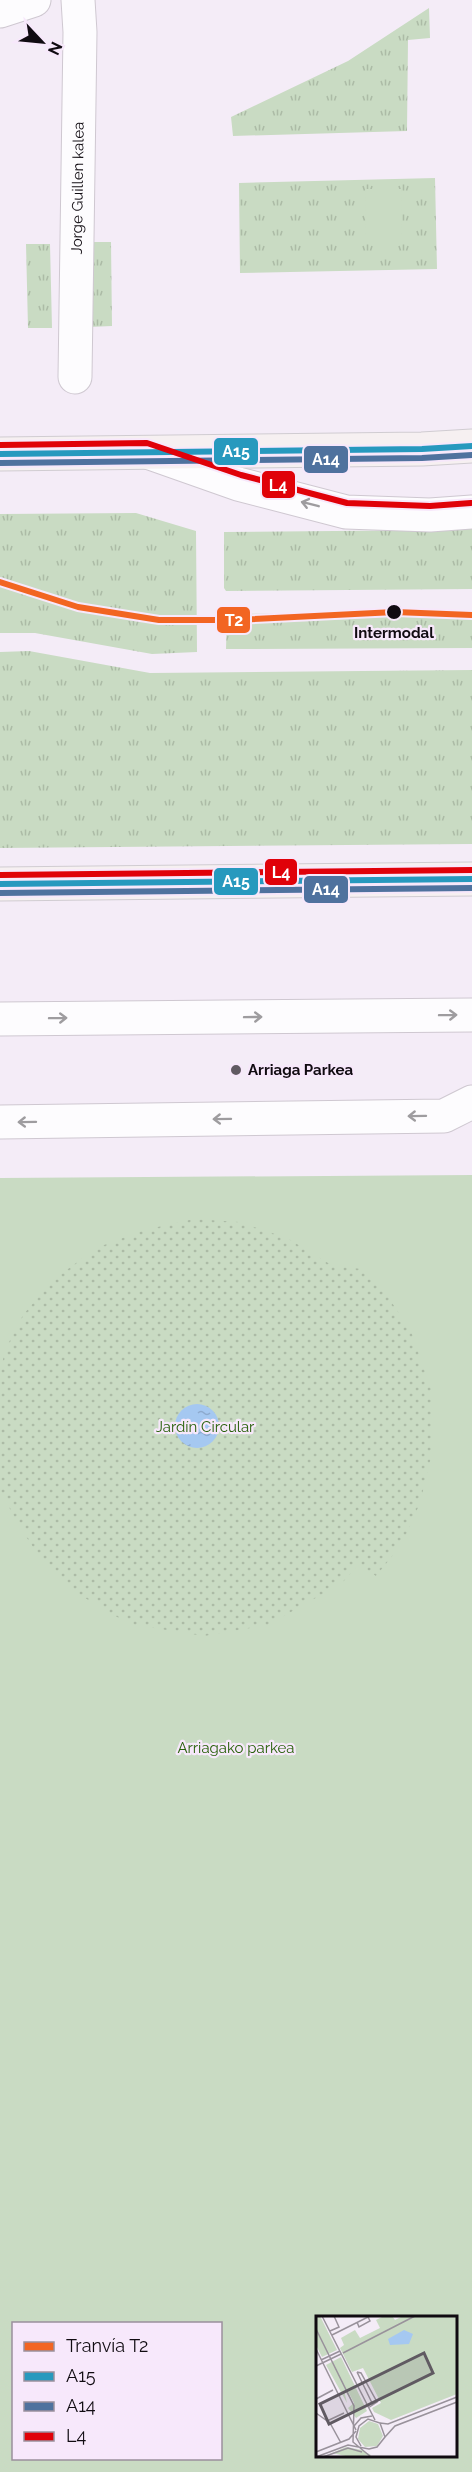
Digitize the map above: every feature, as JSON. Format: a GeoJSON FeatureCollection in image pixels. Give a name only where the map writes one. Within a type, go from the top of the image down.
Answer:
{"type":"FeatureCollection","features":[{"type":"Feature","properties":{"kind":"main road"},"geometry":{"type":"LineString","coordinates":[[0,454],[422,449],[472,446]]}},
{"type":"Feature","properties":{"kind":"main road"},"geometry":{"type":"LineString","coordinates":[[0,884],[472,879]]}},
{"type":"Feature","properties":{"kind":"street"},"geometry":{"type":"LineString","coordinates":[[0,11],[34,0]]}},
{"type":"Feature","properties":{"kind":"street","name":"Jorge Guillen kalea"},"geometry":{"type":"LineString","coordinates":[[75,377],[80,32],[78,0]]}},
{"type":"Feature","properties":{"kind":"street"},"geometry":{"type":"LineString","coordinates":[[146,452],[238,484],[346,512],[430,515],[472,512]]}},
{"type":"Feature","properties":{"kind":"street"},"geometry":{"type":"LineString","coordinates":[[0,1019],[472,1015]]}},
{"type":"Feature","properties":{"kind":"street"},"geometry":{"type":"LineString","coordinates":[[0,1122],[444,1116],[472,1102]]}},
{"type":"Feature","properties":{"kind":"green space"},"geometry":{"type":"Polygon","coordinates":[[[429,8],[430,38],[408,40],[407,131],[233,136],[231,117],[348,61],[429,8]]]}},
{"type":"Feature","properties":{"kind":"green space"},"geometry":{"type":"Polygon","coordinates":[[[435,178],[437,269],[240,273],[239,183],[435,178]]]}},
{"type":"Feature","properties":{"kind":"green space"},"geometry":{"type":"Polygon","coordinates":[[[365,189],[401,189],[402,236],[366,236],[365,189]]]}},
{"type":"Feature","properties":{"kind":"green space"},"geometry":{"type":"Polygon","coordinates":[[[87,242],[111,242],[112,326],[89,327],[87,242]]]}},
{"type":"Feature","properties":{"kind":"green space"},"geometry":{"type":"Polygon","coordinates":[[[26,244],[50,244],[52,328],[28,328],[26,244]]]}},
{"type":"Feature","properties":{"kind":"green space"},"geometry":{"type":"Polygon","coordinates":[[[136,513],[196,531],[197,652],[152,654],[35,633],[0,633],[0,514],[136,513]]]}},
{"type":"Feature","properties":{"kind":"green space"},"geometry":{"type":"Polygon","coordinates":[[[472,525],[472,589],[226,591],[224,588],[224,532],[442,530],[472,525]]]}},
{"type":"Feature","properties":{"kind":"green space"},"geometry":{"type":"Polygon","coordinates":[[[472,612],[472,648],[226,649],[227,614],[472,612]]]}},
{"type":"Feature","properties":{"kind":"green space"},"geometry":{"type":"Polygon","coordinates":[[[29,651],[150,673],[472,670],[472,844],[0,848],[0,652],[29,651]]]}},
{"type":"Feature","properties":{"kind":"green space","name":"Arriagako parkea"},"geometry":{"type":"Polygon","coordinates":[[[472,1175],[472,2472],[0,2472],[0,1178],[472,1175]]]}},
{"type":"Feature","properties":{"kind":"green space","name":"Jardín Circular"},"geometry":{"type":"Polygon","coordinates":[[[194,1219],[239,1222],[287,1238],[333,1266],[362,1269],[382,1288],[411,1331],[431,1389],[431,1457],[420,1503],[402,1544],[376,1576],[359,1564],[342,1583],[268,1625],[204,1636],[129,1624],[80,1595],[43,1562],[19,1526],[0,1490],[0,1374],[5,1350],[23,1315],[52,1281],[96,1248],[144,1230],[194,1219]]]}},
{"type":"Feature","properties":{"kind":"water"},"geometry":{"type":"Polygon","coordinates":[[[197,1404],[212,1411],[219,1426],[212,1441],[197,1448],[182,1441],[175,1426],[182,1411],[197,1404]]]}},
{"type":"Feature","properties":{"kind":"tram line","name":"T2"},"geometry":{"type":"LineString","coordinates":[[0,582],[78,607],[159,620],[236,620],[395,612],[472,615]]}},
{"type":"Feature","properties":{"kind":"transit line","name":"L4"},"geometry":{"type":"LineString","coordinates":[[0,445],[147,443],[241,475],[347,503],[430,506],[471,503]]}},
{"type":"Feature","properties":{"kind":"transit line","name":"A15"},"geometry":{"type":"LineString","coordinates":[[0,454],[422,449],[472,446]]}},
{"type":"Feature","properties":{"kind":"transit line","name":"A14"},"geometry":{"type":"LineString","coordinates":[[0,463],[422,458],[472,455]]}},
{"type":"Feature","properties":{"kind":"transit line","name":"L4"},"geometry":{"type":"LineString","coordinates":[[0,875],[472,870]]}},
{"type":"Feature","properties":{"kind":"transit line","name":"A15"},"geometry":{"type":"LineString","coordinates":[[0,884],[472,879]]}},
{"type":"Feature","properties":{"kind":"transit line","name":"A14"},"geometry":{"type":"LineString","coordinates":[[0,893],[472,888]]}},
{"type":"Feature","properties":{"kind":"place","name":"Intermodal"},"geometry":{"type":"Point","coordinates":[394,612]}},
{"type":"Feature","properties":{"kind":"place","name":"Arriaga Parkea"},"geometry":{"type":"Point","coordinates":[236,1070]}}]}
